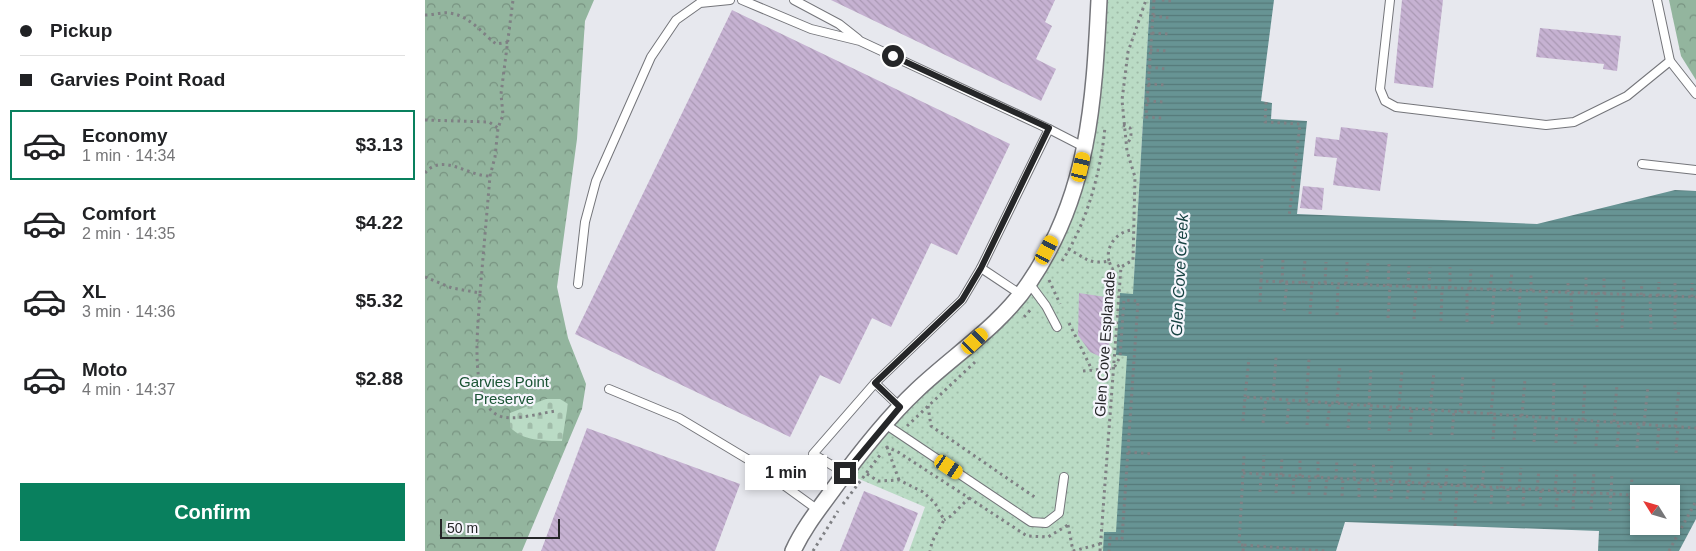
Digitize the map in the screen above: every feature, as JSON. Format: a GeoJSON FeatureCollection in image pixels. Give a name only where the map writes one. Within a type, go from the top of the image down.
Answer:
{"type":"FeatureCollection","features":[{"type":"Feature","properties":{"kind":"street"},"geometry":{"type":"LineString","coordinates":[[793,551],[800,536],[818,510],[885,424],[918,389],[963,353],[999,318],[1025,288],[1057,233],[1077,186],[1086,148],[1093,102],[1099,0]]}},
{"type":"Feature","properties":{"kind":"lane"},"geometry":{"type":"LineString","coordinates":[[578,284],[585,222],[596,181],[651,57],[676,20],[700,3],[730,0]]}},
{"type":"Feature","properties":{"kind":"lane"},"geometry":{"type":"LineString","coordinates":[[742,0],[811,29],[860,41],[1049,128],[1086,148]]}},
{"type":"Feature","properties":{"kind":"lane"},"geometry":{"type":"LineString","coordinates":[[794,0],[839,24],[860,41]]}},
{"type":"Feature","properties":{"kind":"lane"},"geometry":{"type":"LineString","coordinates":[[1390,0],[1380,89],[1385,101],[1396,107],[1546,125],[1574,122],[1627,96],[1670,61]]}},
{"type":"Feature","properties":{"kind":"lane"},"geometry":{"type":"LineString","coordinates":[[1657,0],[1670,61],[1696,94]]}},
{"type":"Feature","properties":{"kind":"lane"},"geometry":{"type":"LineString","coordinates":[[845,473],[813,454],[875,383],[962,300],[981,268],[1049,128]]}},
{"type":"Feature","properties":{"kind":"lane"},"geometry":{"type":"LineString","coordinates":[[1642,164],[1696,170]]}},
{"type":"Feature","properties":{"kind":"lane"},"geometry":{"type":"LineString","coordinates":[[981,268],[1025,288],[1046,306],[1057,327]]}},
{"type":"Feature","properties":{"kind":"lane"},"geometry":{"type":"LineString","coordinates":[[875,383],[900,407]]}},
{"type":"Feature","properties":{"kind":"lane"},"geometry":{"type":"LineString","coordinates":[[609,389],[679,418],[749,460],[818,510]]}},
{"type":"Feature","properties":{"kind":"lane"},"geometry":{"type":"LineString","coordinates":[[885,424],[1023,518],[1035,523],[1046,523],[1059,512],[1065,477]]}},
{"type":"Feature","properties":{"kind":"path"},"geometry":{"type":"LineString","coordinates":[[513,0],[501,94],[503,115],[498,128],[495,157],[489,176],[480,293],[477,374],[481,395],[495,413],[504,417],[556,411]]}},
{"type":"Feature","properties":{"kind":"path","name":"Glen Cove Esplanade"},"geometry":{"type":"LineString","coordinates":[[1099,551],[1121,265],[1133,260],[1135,177],[1126,145],[1123,125],[1123,84],[1128,52],[1146,0]]}},
{"type":"Feature","properties":{"kind":"path"},"geometry":{"type":"LineString","coordinates":[[1154,0],[1146,117],[1163,118]]}},
{"type":"Feature","properties":{"kind":"path"},"geometry":{"type":"LineString","coordinates":[[1162,0],[1171,1]]}},
{"type":"Feature","properties":{"kind":"path"},"geometry":{"type":"LineString","coordinates":[[425,15],[449,13],[462,17],[475,25],[496,44],[509,42]]}},
{"type":"Feature","properties":{"kind":"path"},"geometry":{"type":"LineString","coordinates":[[1153,16],[1170,18]]}},
{"type":"Feature","properties":{"kind":"path"},"geometry":{"type":"LineString","coordinates":[[1151,33],[1169,34]]}},
{"type":"Feature","properties":{"kind":"path"},"geometry":{"type":"LineString","coordinates":[[1150,50],[1168,51]]}},
{"type":"Feature","properties":{"kind":"path"},"geometry":{"type":"LineString","coordinates":[[1149,68],[1167,69]]}},
{"type":"Feature","properties":{"kind":"path"},"geometry":{"type":"LineString","coordinates":[[1148,84],[1166,86]]}},
{"type":"Feature","properties":{"kind":"path"},"geometry":{"type":"LineString","coordinates":[[1147,101],[1164,102]]}},
{"type":"Feature","properties":{"kind":"path"},"geometry":{"type":"LineString","coordinates":[[1267,102],[1265,122],[1300,124],[1289,217]]}},
{"type":"Feature","properties":{"kind":"path"},"geometry":{"type":"LineString","coordinates":[[425,120],[489,122],[498,128]]}},
{"type":"Feature","properties":{"kind":"path"},"geometry":{"type":"LineString","coordinates":[[1123,125],[1130,128],[1131,133],[1130,141],[1126,145]]}},
{"type":"Feature","properties":{"kind":"path"},"geometry":{"type":"LineString","coordinates":[[425,173],[437,165],[446,165],[482,176],[489,176]]}},
{"type":"Feature","properties":{"kind":"path"},"geometry":{"type":"LineString","coordinates":[[1121,265],[1112,269],[1109,261],[1109,250],[1115,238],[1124,231],[1134,230]]}},
{"type":"Feature","properties":{"kind":"path"},"geometry":{"type":"LineString","coordinates":[[1068,249],[1087,261],[1100,263],[1109,261]]}},
{"type":"Feature","properties":{"kind":"path"},"geometry":{"type":"LineString","coordinates":[[1260,302],[1262,258]]}},
{"type":"Feature","properties":{"kind":"path"},"geometry":{"type":"LineString","coordinates":[[1281,282],[1283,259]]}},
{"type":"Feature","properties":{"kind":"path"},"geometry":{"type":"LineString","coordinates":[[1303,283],[1305,260]]}},
{"type":"Feature","properties":{"kind":"path"},"geometry":{"type":"LineString","coordinates":[[1325,283],[1326,262]]}},
{"type":"Feature","properties":{"kind":"path"},"geometry":{"type":"LineString","coordinates":[[1346,284],[1347,262]]}},
{"type":"Feature","properties":{"kind":"path"},"geometry":{"type":"LineString","coordinates":[[1366,285],[1368,263]]}},
{"type":"Feature","properties":{"kind":"path"},"geometry":{"type":"LineString","coordinates":[[1388,318],[1389,264]]}},
{"type":"Feature","properties":{"kind":"path"},"geometry":{"type":"LineString","coordinates":[[1408,287],[1409,266]]}},
{"type":"Feature","properties":{"kind":"path"},"geometry":{"type":"LineString","coordinates":[[1429,287],[1430,267]]}},
{"type":"Feature","properties":{"kind":"path"},"geometry":{"type":"LineString","coordinates":[[1450,268],[1450,288]]}},
{"type":"Feature","properties":{"kind":"path"},"geometry":{"type":"LineString","coordinates":[[1467,322],[1471,269]]}},
{"type":"Feature","properties":{"kind":"path"},"geometry":{"type":"LineString","coordinates":[[1492,270],[1492,324]]}},
{"type":"Feature","properties":{"kind":"path"},"geometry":{"type":"LineString","coordinates":[[1510,290],[1512,271]]}},
{"type":"Feature","properties":{"kind":"path"},"geometry":{"type":"LineString","coordinates":[[1531,275],[1531,291]]}},
{"type":"Feature","properties":{"kind":"path"},"geometry":{"type":"LineString","coordinates":[[1585,293],[1586,276]]}},
{"type":"Feature","properties":{"kind":"path"},"geometry":{"type":"LineString","coordinates":[[425,277],[452,288],[480,293]]}},
{"type":"Feature","properties":{"kind":"path"},"geometry":{"type":"LineString","coordinates":[[1604,277],[1604,294]]}},
{"type":"Feature","properties":{"kind":"path"},"geometry":{"type":"LineString","coordinates":[[1622,328],[1624,278]]}},
{"type":"Feature","properties":{"kind":"path"},"geometry":{"type":"LineString","coordinates":[[1568,279],[1572,326]]}},
{"type":"Feature","properties":{"kind":"path"},"geometry":{"type":"LineString","coordinates":[[1261,281],[1694,297],[1693,283]]}},
{"type":"Feature","properties":{"kind":"path"},"geometry":{"type":"LineString","coordinates":[[1284,311],[1287,282]]}},
{"type":"Feature","properties":{"kind":"path"},"geometry":{"type":"LineString","coordinates":[[1641,295],[1642,282]]}},
{"type":"Feature","properties":{"kind":"path"},"geometry":{"type":"LineString","coordinates":[[1658,296],[1659,282]]}},
{"type":"Feature","properties":{"kind":"path"},"geometry":{"type":"LineString","coordinates":[[1311,314],[1312,283]]}},
{"type":"Feature","properties":{"kind":"path"},"geometry":{"type":"LineString","coordinates":[[1675,283],[1675,330]]}},
{"type":"Feature","properties":{"kind":"path"},"geometry":{"type":"LineString","coordinates":[[1337,315],[1338,284]]}},
{"type":"Feature","properties":{"kind":"path"},"geometry":{"type":"LineString","coordinates":[[1414,319],[1416,287]]}},
{"type":"Feature","properties":{"kind":"path"},"geometry":{"type":"LineString","coordinates":[[1441,320],[1442,288]]}},
{"type":"Feature","properties":{"kind":"path"},"geometry":{"type":"LineString","coordinates":[[1519,325],[1520,291]]}},
{"type":"Feature","properties":{"kind":"path"},"geometry":{"type":"LineString","coordinates":[[1545,325],[1546,292]]}},
{"type":"Feature","properties":{"kind":"path"},"geometry":{"type":"LineString","coordinates":[[1596,293],[1597,327]]}},
{"type":"Feature","properties":{"kind":"path"},"geometry":{"type":"LineString","coordinates":[[1650,296],[1651,329]]}},
{"type":"Feature","properties":{"kind":"path"},"geometry":{"type":"LineString","coordinates":[[1083,371],[1114,368],[1120,357],[1124,300],[1138,301],[1122,539],[1110,538],[1109,551]]}},
{"type":"Feature","properties":{"kind":"path"},"geometry":{"type":"LineString","coordinates":[[1023,317],[1032,308]]}},
{"type":"Feature","properties":{"kind":"path"},"geometry":{"type":"LineString","coordinates":[[1273,399],[1276,357]]}},
{"type":"Feature","properties":{"kind":"path"},"geometry":{"type":"LineString","coordinates":[[907,426],[980,358]]}},
{"type":"Feature","properties":{"kind":"path"},"geometry":{"type":"LineString","coordinates":[[1243,421],[1249,358]]}},
{"type":"Feature","properties":{"kind":"path"},"geometry":{"type":"LineString","coordinates":[[1307,425],[1309,359]]}},
{"type":"Feature","properties":{"kind":"path"},"geometry":{"type":"LineString","coordinates":[[1337,403],[1340,365]]}},
{"type":"Feature","properties":{"kind":"path"},"geometry":{"type":"LineString","coordinates":[[1369,430],[1371,368]]}},
{"type":"Feature","properties":{"kind":"path"},"geometry":{"type":"LineString","coordinates":[[1399,407],[1402,369]]}},
{"type":"Feature","properties":{"kind":"path"},"geometry":{"type":"LineString","coordinates":[[1431,435],[1434,372]]}},
{"type":"Feature","properties":{"kind":"path"},"geometry":{"type":"LineString","coordinates":[[1460,412],[1463,374]]}},
{"type":"Feature","properties":{"kind":"path"},"geometry":{"type":"LineString","coordinates":[[1493,439],[1494,376]]}},
{"type":"Feature","properties":{"kind":"path"},"geometry":{"type":"LineString","coordinates":[[1522,416],[1525,379]]}},
{"type":"Feature","properties":{"kind":"path"},"geometry":{"type":"LineString","coordinates":[[1554,380],[1557,443]]}},
{"type":"Feature","properties":{"kind":"path"},"geometry":{"type":"LineString","coordinates":[[1583,420],[1585,382]]}},
{"type":"Feature","properties":{"kind":"path"},"geometry":{"type":"LineString","coordinates":[[1614,422],[1617,384]]}},
{"type":"Feature","properties":{"kind":"path"},"geometry":{"type":"LineString","coordinates":[[1644,424],[1648,386]]}},
{"type":"Feature","properties":{"kind":"path"},"geometry":{"type":"LineString","coordinates":[[1676,453],[1679,388]]}},
{"type":"Feature","properties":{"kind":"path"},"geometry":{"type":"LineString","coordinates":[[1245,397],[1696,428]]}},
{"type":"Feature","properties":{"kind":"path"},"geometry":{"type":"LineString","coordinates":[[1263,422],[1266,398]]}},
{"type":"Feature","properties":{"kind":"path"},"geometry":{"type":"LineString","coordinates":[[1287,424],[1289,400]]}},
{"type":"Feature","properties":{"kind":"path"},"geometry":{"type":"LineString","coordinates":[[1327,426],[1330,403]]}},
{"type":"Feature","properties":{"kind":"path"},"geometry":{"type":"LineString","coordinates":[[1348,428],[1350,404]]}},
{"type":"Feature","properties":{"kind":"path"},"geometry":{"type":"LineString","coordinates":[[927,406],[931,426],[1035,498]]}},
{"type":"Feature","properties":{"kind":"path"},"geometry":{"type":"LineString","coordinates":[[1389,431],[1391,407]]}},
{"type":"Feature","properties":{"kind":"path"},"geometry":{"type":"LineString","coordinates":[[1410,432],[1411,408]]}},
{"type":"Feature","properties":{"kind":"path"},"geometry":{"type":"LineString","coordinates":[[1452,435],[1454,411]]}},
{"type":"Feature","properties":{"kind":"path"},"geometry":{"type":"LineString","coordinates":[[1514,440],[1516,416]]}},
{"type":"Feature","properties":{"kind":"path"},"geometry":{"type":"LineString","coordinates":[[1534,442],[1536,417]]}},
{"type":"Feature","properties":{"kind":"path"},"geometry":{"type":"LineString","coordinates":[[1575,444],[1577,420]]}},
{"type":"Feature","properties":{"kind":"path"},"geometry":{"type":"LineString","coordinates":[[1596,446],[1598,421]]}},
{"type":"Feature","properties":{"kind":"path"},"geometry":{"type":"LineString","coordinates":[[1617,447],[1619,422]]}},
{"type":"Feature","properties":{"kind":"path"},"geometry":{"type":"LineString","coordinates":[[1637,448],[1639,424]]}},
{"type":"Feature","properties":{"kind":"path"},"geometry":{"type":"LineString","coordinates":[[1657,450],[1659,425]]}},
{"type":"Feature","properties":{"kind":"path"},"geometry":{"type":"LineString","coordinates":[[813,551],[838,511],[887,447]]}},
{"type":"Feature","properties":{"kind":"path"},"geometry":{"type":"LineString","coordinates":[[887,447],[899,480]]}},
{"type":"Feature","properties":{"kind":"path"},"geometry":{"type":"LineString","coordinates":[[887,447],[898,452],[969,498],[951,516],[944,520],[932,542],[930,551]]}},
{"type":"Feature","properties":{"kind":"path"},"geometry":{"type":"LineString","coordinates":[[1128,452],[1153,454]]}},
{"type":"Feature","properties":{"kind":"path"},"geometry":{"type":"LineString","coordinates":[[1260,492],[1264,455]]}},
{"type":"Feature","properties":{"kind":"path"},"geometry":{"type":"LineString","coordinates":[[1244,456],[1239,545],[1325,551]]}},
{"type":"Feature","properties":{"kind":"path"},"geometry":{"type":"LineString","coordinates":[[1276,493],[1282,456]]}},
{"type":"Feature","properties":{"kind":"path"},"geometry":{"type":"LineString","coordinates":[[1300,457],[1300,476]]}},
{"type":"Feature","properties":{"kind":"path"},"geometry":{"type":"LineString","coordinates":[[1318,477],[1319,458]]}},
{"type":"Feature","properties":{"kind":"path"},"geometry":{"type":"LineString","coordinates":[[1336,478],[1337,459]]}},
{"type":"Feature","properties":{"kind":"path"},"geometry":{"type":"LineString","coordinates":[[1354,479],[1355,460]]}},
{"type":"Feature","properties":{"kind":"path"},"geometry":{"type":"LineString","coordinates":[[1374,461],[1375,498]]}},
{"type":"Feature","properties":{"kind":"path"},"geometry":{"type":"LineString","coordinates":[[1391,499],[1392,462]]}},
{"type":"Feature","properties":{"kind":"path"},"geometry":{"type":"LineString","coordinates":[[1407,499],[1411,462]]}},
{"type":"Feature","properties":{"kind":"path"},"geometry":{"type":"LineString","coordinates":[[1423,500],[1429,463]]}},
{"type":"Feature","properties":{"kind":"path"},"geometry":{"type":"LineString","coordinates":[[1446,484],[1447,465]]}},
{"type":"Feature","properties":{"kind":"path"},"geometry":{"type":"LineString","coordinates":[[1464,485],[1465,465]]}},
{"type":"Feature","properties":{"kind":"path"},"geometry":{"type":"LineString","coordinates":[[1482,486],[1484,466]]}},
{"type":"Feature","properties":{"kind":"path"},"geometry":{"type":"LineString","coordinates":[[1501,488],[1502,467]]}},
{"type":"Feature","properties":{"kind":"path"},"geometry":{"type":"LineString","coordinates":[[1519,488],[1521,468]]}},
{"type":"Feature","properties":{"kind":"path"},"geometry":{"type":"LineString","coordinates":[[1539,470],[1540,506]]}},
{"type":"Feature","properties":{"kind":"path"},"geometry":{"type":"LineString","coordinates":[[1556,507],[1557,470]]}},
{"type":"Feature","properties":{"kind":"path"},"geometry":{"type":"LineString","coordinates":[[1573,508],[1575,472]]}},
{"type":"Feature","properties":{"kind":"path"},"geometry":{"type":"LineString","coordinates":[[1591,510],[1594,472]]}},
{"type":"Feature","properties":{"kind":"path"},"geometry":{"type":"LineString","coordinates":[[1610,511],[1612,473]]}},
{"type":"Feature","properties":{"kind":"path"},"geometry":{"type":"LineString","coordinates":[[867,474],[878,481],[899,480],[929,497],[944,520]]}},
{"type":"Feature","properties":{"kind":"path"},"geometry":{"type":"LineString","coordinates":[[1243,474],[1630,495]]}},
{"type":"Feature","properties":{"kind":"path"},"geometry":{"type":"LineString","coordinates":[[1293,494],[1294,476]]}},
{"type":"Feature","properties":{"kind":"path"},"geometry":{"type":"LineString","coordinates":[[1632,476],[1632,485]]}},
{"type":"Feature","properties":{"kind":"path"},"geometry":{"type":"LineString","coordinates":[[1309,494],[1310,477]]}},
{"type":"Feature","properties":{"kind":"path"},"geometry":{"type":"LineString","coordinates":[[1325,495],[1327,478]]}},
{"type":"Feature","properties":{"kind":"path"},"geometry":{"type":"LineString","coordinates":[[1342,496],[1343,479]]}},
{"type":"Feature","properties":{"kind":"path"},"geometry":{"type":"LineString","coordinates":[[1359,480],[1359,497]]}},
{"type":"Feature","properties":{"kind":"path"},"geometry":{"type":"LineString","coordinates":[[1440,501],[1441,484]]}},
{"type":"Feature","properties":{"kind":"path"},"geometry":{"type":"LineString","coordinates":[[1455,526],[1457,485]]}},
{"type":"Feature","properties":{"kind":"path"},"geometry":{"type":"LineString","coordinates":[[1475,503],[1476,486]]}},
{"type":"Feature","properties":{"kind":"path"},"geometry":{"type":"LineString","coordinates":[[1491,504],[1492,487]]}},
{"type":"Feature","properties":{"kind":"path"},"geometry":{"type":"LineString","coordinates":[[1508,488],[1508,504]]}},
{"type":"Feature","properties":{"kind":"path"},"geometry":{"type":"LineString","coordinates":[[1523,506],[1524,489]]}},
{"type":"Feature","properties":{"kind":"path"},"geometry":{"type":"LineString","coordinates":[[1669,551],[1696,501]]}},
{"type":"Feature","properties":{"kind":"path"},"geometry":{"type":"LineString","coordinates":[[1059,512],[1068,525],[1073,551],[1100,544]]}},
{"type":"Feature","properties":{"kind":"path"},"geometry":{"type":"LineString","coordinates":[[1243,545],[1243,551]]}},
{"type":"Feature","properties":{"kind":"green space","name":"Garvies Point Preserve"},"geometry":{"type":"Polygon","coordinates":[[[425,0],[594,0],[585,21],[577,139],[557,287],[568,338],[586,384],[582,409],[522,551],[425,551],[425,0]]]}},
{"type":"Feature","properties":{"kind":"green space"},"geometry":{"type":"Polygon","coordinates":[[[1098,0],[1150,0],[1135,260],[1125,544],[1116,551],[909,551],[925,507],[845,473],[995,317],[1049,245],[1086,145],[1098,0]]]}},
{"type":"Feature","properties":{"kind":"green space"},"geometry":{"type":"Polygon","coordinates":[[[1669,0],[1696,0],[1696,80],[1681,56],[1669,0]]]}},
{"type":"Feature","properties":{"kind":"green space"},"geometry":{"type":"Polygon","coordinates":[[[546,399],[560,399],[568,404],[562,441],[527,438],[510,427],[510,413],[546,399]]]}},
{"type":"Feature","properties":{"kind":"water","name":"Glen Cove Creek"},"geometry":{"type":"Polygon","coordinates":[[[1150,0],[1274,0],[1261,101],[1272,103],[1271,119],[1307,121],[1297,214],[1537,224],[1675,190],[1696,191],[1696,519],[1679,551],[1598,551],[1599,531],[1345,522],[1336,551],[1103,551],[1104,532],[1116,532],[1127,356],[1116,355],[1120,293],[1133,294],[1150,0]]]}},
{"type":"Feature","properties":{"kind":"building"},"geometry":{"type":"Polygon","coordinates":[[[831,0],[1055,0],[1045,22],[1052,26],[1036,59],[1056,69],[1041,101],[831,0]]]}},
{"type":"Feature","properties":{"kind":"building"},"geometry":{"type":"Polygon","coordinates":[[[1402,0],[1443,0],[1433,88],[1394,83],[1402,0]]]}},
{"type":"Feature","properties":{"kind":"building"},"geometry":{"type":"Polygon","coordinates":[[[732,10],[1010,144],[957,255],[931,243],[891,327],[872,318],[840,384],[820,375],[790,437],[575,334],[732,10]]]}},
{"type":"Feature","properties":{"kind":"building"},"geometry":{"type":"Polygon","coordinates":[[[1540,28],[1621,36],[1617,71],[1603,69],[1604,64],[1536,57],[1540,28]]]}},
{"type":"Feature","properties":{"kind":"building"},"geometry":{"type":"Polygon","coordinates":[[[1341,127],[1388,133],[1380,191],[1333,185],[1337,158],[1314,156],[1316,137],[1339,140],[1341,127]]]}},
{"type":"Feature","properties":{"kind":"building"},"geometry":{"type":"Polygon","coordinates":[[[1303,186],[1324,188],[1322,210],[1300,208],[1303,186]]]}},
{"type":"Feature","properties":{"kind":"building"},"geometry":{"type":"Polygon","coordinates":[[[1079,293],[1112,298],[1108,360],[1090,352],[1078,335],[1079,293]]]}},
{"type":"Feature","properties":{"kind":"building"},"geometry":{"type":"Polygon","coordinates":[[[587,428],[740,484],[715,551],[541,551],[587,428]]]}},
{"type":"Feature","properties":{"kind":"building"},"geometry":{"type":"Polygon","coordinates":[[[864,491],[918,513],[903,551],[840,551],[864,491]]]}},
{"type":"Feature","properties":{"kind":"route"},"geometry":{"type":"LineString","coordinates":[[845,473],[900,407],[875,383],[962,300],[981,268],[1049,128],[893,56]]}}]}
